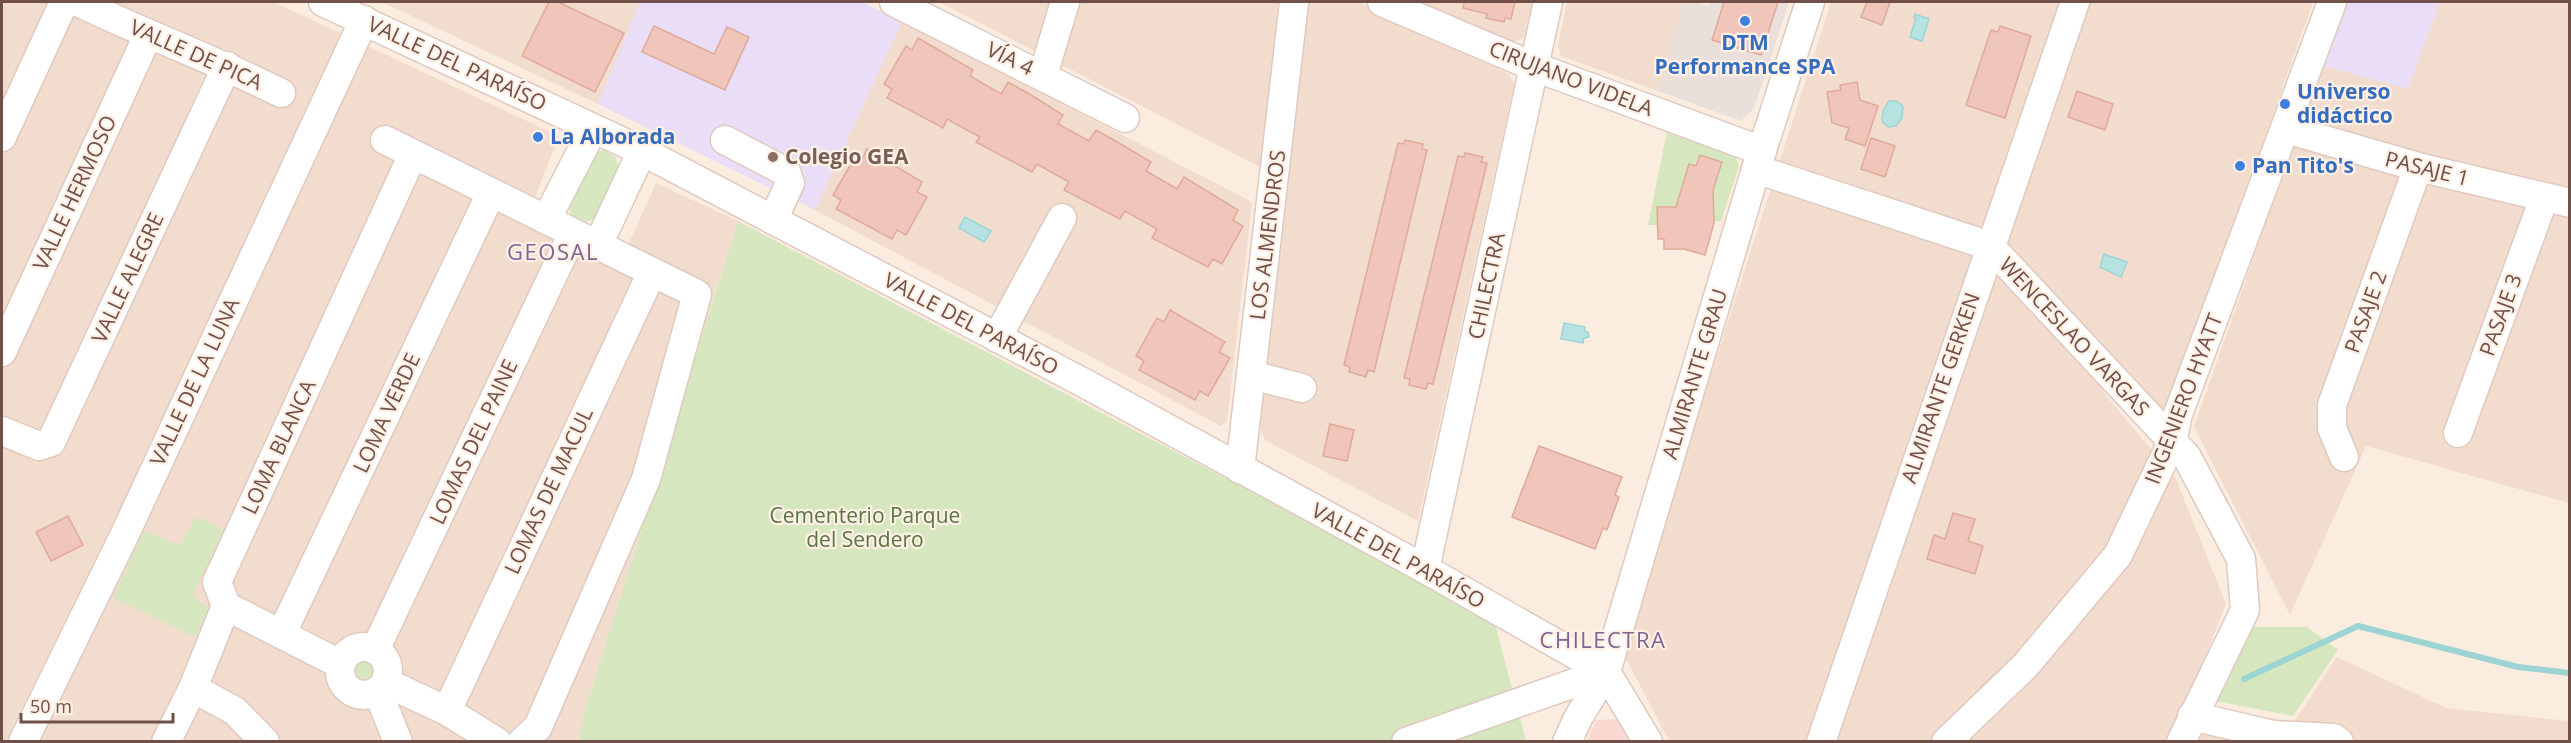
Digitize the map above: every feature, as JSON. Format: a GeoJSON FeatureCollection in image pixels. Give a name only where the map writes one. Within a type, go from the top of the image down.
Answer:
{"type":"FeatureCollection","features":[{"type":"Feature","properties":{"kind":"street"},"geometry":{"type":"LineString","coordinates":[[2,137],[64,2]]}},
{"type":"Feature","properties":{"kind":"street","name":"VALLE DE PICA"},"geometry":{"type":"LineString","coordinates":[[78,2],[148,35],[227,66],[281,93]]}},
{"type":"Feature","properties":{"kind":"street","name":"VALLE DEL PARAÍSO"},"geometry":{"type":"LineString","coordinates":[[323,2],[642,152],[773,220],[1086,384],[1425,569],[1606,672]]}},
{"type":"Feature","properties":{"kind":"street","name":"VÍA 4"},"geometry":{"type":"LineString","coordinates":[[894,2],[1125,118]]}},
{"type":"Feature","properties":{"kind":"street"},"geometry":{"type":"LineString","coordinates":[[1043,75],[1065,2]]}},
{"type":"Feature","properties":{"kind":"street","name":"LOS ALMENDROS"},"geometry":{"type":"LineString","coordinates":[[1240,469],[1294,2]]}},
{"type":"Feature","properties":{"kind":"street","name":"CIRUJANO VIDELA"},"geometry":{"type":"LineString","coordinates":[[1382,2],[1759,160]]}},
{"type":"Feature","properties":{"kind":"street","name":"CHILECTRA"},"geometry":{"type":"LineString","coordinates":[[1425,569],[1536,67],[1548,2]]}},
{"type":"Feature","properties":{"kind":"street","name":"ALMIRANTE GRAU"},"geometry":{"type":"LineString","coordinates":[[1567,741],[1606,672],[1759,160],[1810,2]]}},
{"type":"Feature","properties":{"kind":"street","name":"ALMIRANTE GERKEN"},"geometry":{"type":"LineString","coordinates":[[1821,741],[2075,2]]}},
{"type":"Feature","properties":{"kind":"street","name":"INGENIERO HYATT"},"geometry":{"type":"LineString","coordinates":[[1946,741],[2026,665],[2118,555],[2172,442],[2178,414],[2332,2]]}},
{"type":"Feature","properties":{"kind":"street","name":"VALLE DE LA LUNA"},"geometry":{"type":"LineString","coordinates":[[25,741],[124,536],[363,20]]}},
{"type":"Feature","properties":{"kind":"street","name":"VALLE HERMOSO"},"geometry":{"type":"LineString","coordinates":[[2,352],[148,35]]}},
{"type":"Feature","properties":{"kind":"street","name":"VALLE ALEGRE"},"geometry":{"type":"LineString","coordinates":[[2,431],[39,446],[51,442],[227,66]]}},
{"type":"Feature","properties":{"kind":"street"},"geometry":{"type":"LineString","coordinates":[[546,220],[593,129]]}},
{"type":"Feature","properties":{"kind":"street","name":"PASAJE 1"},"geometry":{"type":"LineString","coordinates":[[2286,129],[2418,167],[2557,200]]}},
{"type":"Feature","properties":{"kind":"street"},"geometry":{"type":"LineString","coordinates":[[385,140],[697,294],[646,479],[538,727],[522,741]]}},
{"type":"Feature","properties":{"kind":"street"},"geometry":{"type":"LineString","coordinates":[[725,140],[786,172],[790,183],[773,220]]}},
{"type":"Feature","properties":{"kind":"street","name":"LOMAS DEL PAINE"},"geometry":{"type":"LineString","coordinates":[[375,650],[585,239],[642,152]]}},
{"type":"Feature","properties":{"kind":"street","name":"LOMA BLANCA"},"geometry":{"type":"LineString","coordinates":[[226,606],[217,582],[413,154]]}},
{"type":"Feature","properties":{"kind":"street","name":"WENCESLAO VARGAS"},"geometry":{"type":"LineString","coordinates":[[1759,160],[1990,246],[2187,457],[2241,559],[2245,610],[2186,729]]}},
{"type":"Feature","properties":{"kind":"street","name":"PASAJE 2"},"geometry":{"type":"LineString","coordinates":[[2344,457],[2332,428],[2332,405],[2418,167]]}},
{"type":"Feature","properties":{"kind":"street","name":"LOMA VERDE"},"geometry":{"type":"LineString","coordinates":[[282,633],[490,193]]}},
{"type":"Feature","properties":{"kind":"street","name":"PASAJE 3"},"geometry":{"type":"LineString","coordinates":[[2458,433],[2557,200]]}},
{"type":"Feature","properties":{"kind":"street"},"geometry":{"type":"LineString","coordinates":[[997,338],[1062,218]]}},
{"type":"Feature","properties":{"kind":"street","name":"LOMAS DE MACUL"},"geometry":{"type":"LineString","coordinates":[[441,707],[652,272]]}},
{"type":"Feature","properties":{"kind":"street"},"geometry":{"type":"LineString","coordinates":[[1251,375],[1302,388]]}},
{"type":"Feature","properties":{"kind":"street"},"geometry":{"type":"LineString","coordinates":[[166,741],[193,688],[226,606],[340,664]]}},
{"type":"Feature","properties":{"kind":"street"},"geometry":{"type":"LineString","coordinates":[[397,737],[382,687],[388,669],[386,661],[375,650],[364,647],[355,649],[348,653],[340,664],[341,679],[352,693],[368,695],[382,687],[441,707],[497,741]]}},
{"type":"Feature","properties":{"kind":"street"},"geometry":{"type":"LineString","coordinates":[[1406,741],[1606,672],[1648,741]]}},
{"type":"Feature","properties":{"kind":"street"},"geometry":{"type":"LineString","coordinates":[[193,688],[235,711],[265,741]]}},
{"type":"Feature","properties":{"kind":"street"},"geometry":{"type":"LineString","coordinates":[[397,737],[409,715],[441,707]]}},
{"type":"Feature","properties":{"kind":"street"},"geometry":{"type":"LineString","coordinates":[[2186,729],[2272,738],[2334,738],[2339,741]]}},
{"type":"Feature","properties":{"kind":"shaded area"},"geometry":{"type":"Polygon","coordinates":[[[2,2],[274,2],[559,136],[527,218],[620,263],[656,183],[738,221],[585,710],[582,741],[2,741],[2,2]]]}},
{"type":"Feature","properties":{"kind":"shaded area"},"geometry":{"type":"Polygon","coordinates":[[[382,2],[640,2],[598,104],[382,2]]]}},
{"type":"Feature","properties":{"kind":"shaded area","name":"Colegio GEA"},"geometry":{"type":"Polygon","coordinates":[[[640,2],[861,2],[902,21],[815,210],[598,104],[640,2]]]}},
{"type":"Feature","properties":{"kind":"shaded area"},"geometry":{"type":"Polygon","coordinates":[[[939,2],[1278,2],[1262,168],[939,2]]]}},
{"type":"Feature","properties":{"kind":"shaded area"},"geometry":{"type":"Polygon","coordinates":[[[1307,2],[1359,2],[1509,74],[1514,84],[1418,521],[1265,440],[1259,425],[1307,2]]]}},
{"type":"Feature","properties":{"kind":"shaded area"},"geometry":{"type":"Polygon","coordinates":[[[1418,2],[1532,2],[1524,38],[1510,43],[1418,2]]]}},
{"type":"Feature","properties":{"kind":"shaded area"},"geometry":{"type":"Polygon","coordinates":[[[1567,2],[1684,2],[1658,91],[1561,56],[1558,45],[1567,2]]]}},
{"type":"Feature","properties":{"kind":"shaded area"},"geometry":{"type":"Polygon","coordinates":[[[1684,2],[1695,2],[1708,6],[1710,2],[1789,2],[1754,108],[1741,121],[1658,91],[1684,2]]]}},
{"type":"Feature","properties":{"kind":"shaded area"},"geometry":{"type":"Polygon","coordinates":[[[1831,2],[2313,2],[2169,407],[2158,410],[2116,364],[2103,392],[2176,479],[2226,604],[2179,723],[2255,741],[1669,741],[1622,651],[1831,2]]]}},
{"type":"Feature","properties":{"kind":"shaded area"},"geometry":{"type":"Polygon","coordinates":[[[2346,2],[2440,2],[2408,89],[2321,65],[2346,2]]]}},
{"type":"Feature","properties":{"kind":"shaded area"},"geometry":{"type":"Polygon","coordinates":[[[2440,2],[2569,2],[2569,503],[2366,446],[2290,615],[2194,427],[2321,65],[2408,89],[2440,2]]]}},
{"type":"Feature","properties":{"kind":"shaded area"},"geometry":{"type":"Polygon","coordinates":[[[902,21],[1252,202],[1227,421],[1221,426],[815,210],[902,21]]]}},
{"type":"Feature","properties":{"kind":"shaded area"},"geometry":{"type":"Polygon","coordinates":[[[2337,657],[2446,708],[2569,721],[2569,741],[2281,742],[2337,657]]]}},
{"type":"Feature","properties":{"kind":"shaded area"},"geometry":{"type":"Polygon","coordinates":[[[1616,719],[1630,741],[1587,741],[1596,720],[1616,719]]]}},
{"type":"Feature","properties":{"kind":"green space"},"geometry":{"type":"Polygon","coordinates":[[[1668,127],[1735,155],[1739,166],[1721,221],[1714,221],[1714,206],[1708,207],[1722,162],[1700,155],[1696,166],[1689,164],[1676,207],[1657,207],[1657,225],[1648,225],[1668,127]]]}},
{"type":"Feature","properties":{"kind":"green space"},"geometry":{"type":"Polygon","coordinates":[[[604,150],[615,157],[619,168],[596,218],[583,223],[572,218],[569,206],[591,154],[604,150]]]}},
{"type":"Feature","properties":{"kind":"green space","name":"Cementerio Parque del Sendero"},"geometry":{"type":"Polygon","coordinates":[[[738,221],[1494,620],[1526,741],[579,742],[585,710],[738,221]]]}},
{"type":"Feature","properties":{"kind":"green space"},"geometry":{"type":"Polygon","coordinates":[[[196,517],[224,529],[193,594],[197,601],[206,605],[208,609],[196,637],[113,598],[144,531],[180,546],[196,517]]]}},
{"type":"Feature","properties":{"kind":"green space"},"geometry":{"type":"Polygon","coordinates":[[[2252,627],[2307,627],[2338,650],[2293,716],[2215,701],[2252,627]]]}},
{"type":"Feature","properties":{"kind":"green space"},"geometry":{"type":"Polygon","coordinates":[[[363,655],[375,660],[380,672],[375,684],[363,689],[351,684],[346,672],[351,660],[363,655]]]}},
{"type":"Feature","properties":{"kind":"water"},"geometry":{"type":"Polygon","coordinates":[[[1915,14],[1929,19],[1922,41],[1910,37],[1916,19],[1915,14]]]}},
{"type":"Feature","properties":{"kind":"water"},"geometry":{"type":"Polygon","coordinates":[[[1889,101],[1896,101],[1903,106],[1902,118],[1896,126],[1888,127],[1882,121],[1883,111],[1889,101]]]}},
{"type":"Feature","properties":{"kind":"water"},"geometry":{"type":"Polygon","coordinates":[[[965,217],[991,231],[984,242],[959,228],[965,217]]]}},
{"type":"Feature","properties":{"kind":"water"},"geometry":{"type":"Polygon","coordinates":[[[2104,254],[2127,262],[2121,277],[2100,267],[2104,254]]]}},
{"type":"Feature","properties":{"kind":"water"},"geometry":{"type":"Polygon","coordinates":[[[1564,323],[1585,327],[1584,331],[1588,332],[1589,337],[1584,338],[1583,343],[1561,339],[1564,323]]]}},
{"type":"Feature","properties":{"kind":"building"},"geometry":{"type":"Polygon","coordinates":[[[549,2],[558,2],[624,33],[595,92],[522,56],[549,2]]]}},
{"type":"Feature","properties":{"kind":"building"},"geometry":{"type":"Polygon","coordinates":[[[1464,2],[1515,2],[1511,19],[1505,18],[1504,22],[1486,18],[1487,14],[1463,8],[1464,2]]]}},
{"type":"Feature","properties":{"kind":"building","name":"DTM Performance SPA"},"geometry":{"type":"Polygon","coordinates":[[[1724,2],[1778,2],[1761,55],[1712,40],[1724,2]]]}},
{"type":"Feature","properties":{"kind":"building"},"geometry":{"type":"Polygon","coordinates":[[[1867,2],[1890,2],[1882,25],[1861,17],[1867,2]]]}},
{"type":"Feature","properties":{"kind":"building"},"geometry":{"type":"Polygon","coordinates":[[[654,26],[714,54],[727,27],[749,37],[725,90],[642,52],[654,26]]]}},
{"type":"Feature","properties":{"kind":"building"},"geometry":{"type":"Polygon","coordinates":[[[2000,26],[2031,36],[2005,118],[1966,105],[1991,30],[1998,32],[2000,26]]]}},
{"type":"Feature","properties":{"kind":"building"},"geometry":{"type":"Polygon","coordinates":[[[918,38],[973,70],[970,76],[1001,94],[1008,82],[1031,95],[1063,115],[1058,124],[1089,141],[1096,130],[1119,143],[1151,162],[1146,171],[1177,189],[1184,177],[1238,210],[1233,220],[1243,226],[1222,264],[1213,259],[1208,267],[1152,238],[1157,229],[1125,211],[1120,219],[1064,190],[1069,182],[1037,164],[1032,172],[976,142],[980,137],[947,119],[943,128],[887,98],[892,89],[884,84],[906,46],[912,50],[918,38]]]}},
{"type":"Feature","properties":{"kind":"building"},"geometry":{"type":"Polygon","coordinates":[[[1857,82],[1860,100],[1878,106],[1865,146],[1845,139],[1849,128],[1832,123],[1827,92],[1841,90],[1840,85],[1857,82]]]}},
{"type":"Feature","properties":{"kind":"building"},"geometry":{"type":"Polygon","coordinates":[[[2077,91],[2113,104],[2105,130],[2068,117],[2077,91]]]}},
{"type":"Feature","properties":{"kind":"building"},"geometry":{"type":"Polygon","coordinates":[[[1871,138],[1895,146],[1885,177],[1861,169],[1871,138]]]}},
{"type":"Feature","properties":{"kind":"building"},"geometry":{"type":"Polygon","coordinates":[[[1405,140],[1423,144],[1422,149],[1427,150],[1374,372],[1368,370],[1366,377],[1349,372],[1350,367],[1344,365],[1398,143],[1404,144],[1405,140]]]}},
{"type":"Feature","properties":{"kind":"building"},"geometry":{"type":"Polygon","coordinates":[[[867,149],[922,182],[917,192],[927,197],[906,235],[897,230],[892,239],[836,209],[841,200],[833,195],[855,157],[861,161],[867,149]]]}},
{"type":"Feature","properties":{"kind":"building"},"geometry":{"type":"Polygon","coordinates":[[[1465,153],[1483,157],[1481,162],[1487,163],[1433,384],[1428,383],[1426,389],[1409,385],[1410,379],[1404,378],[1458,156],[1464,157],[1465,153]]]}},
{"type":"Feature","properties":{"kind":"building"},"geometry":{"type":"Polygon","coordinates":[[[1700,155],[1722,162],[1713,190],[1714,223],[1705,255],[1684,249],[1664,249],[1664,239],[1658,239],[1657,207],[1676,207],[1689,164],[1696,166],[1700,155]]]}},
{"type":"Feature","properties":{"kind":"building"},"geometry":{"type":"Polygon","coordinates":[[[1170,310],[1225,342],[1219,352],[1230,358],[1208,396],[1200,391],[1195,400],[1139,370],[1144,361],[1136,356],[1157,318],[1164,322],[1170,310]]]}},
{"type":"Feature","properties":{"kind":"building"},"geometry":{"type":"Polygon","coordinates":[[[1330,424],[1354,430],[1347,461],[1323,456],[1330,424]]]}},
{"type":"Feature","properties":{"kind":"building"},"geometry":{"type":"Polygon","coordinates":[[[1539,446],[1622,477],[1615,495],[1619,497],[1607,530],[1603,528],[1595,549],[1512,517],[1539,446]]]}},
{"type":"Feature","properties":{"kind":"building"},"geometry":{"type":"Polygon","coordinates":[[[1953,513],[1975,519],[1968,541],[1983,546],[1975,574],[1927,559],[1934,535],[1945,539],[1953,513]]]}},
{"type":"Feature","properties":{"kind":"building"},"geometry":{"type":"Polygon","coordinates":[[[68,516],[83,545],[51,561],[36,532],[68,516]]]}},
{"type":"Feature","properties":{"kind":"waterway"},"geometry":{"type":"LineString","coordinates":[[2244,679],[2358,626],[2518,667],[2570,673]]}},
{"type":"Feature","properties":{"kind":"place","name":"DTM Performance SPA"},"geometry":{"type":"Point","coordinates":[1745,21]}},
{"type":"Feature","properties":{"kind":"place","name":"Universo didáctico"},"geometry":{"type":"Point","coordinates":[2285,104]}},
{"type":"Feature","properties":{"kind":"place","name":"La Alborada"},"geometry":{"type":"Point","coordinates":[538,137]}},
{"type":"Feature","properties":{"kind":"place","name":"Colegio GEA"},"geometry":{"type":"Point","coordinates":[773,157]}},
{"type":"Feature","properties":{"kind":"place","name":"Pan Tito's"},"geometry":{"type":"Point","coordinates":[2240,166]}},
{"type":"Feature","properties":{"kind":"district","name":"GEOSAL"},"geometry":{"type":"Point","coordinates":[553,252]}},
{"type":"Feature","properties":{"kind":"district","name":"CHILECTRA"},"geometry":{"type":"Point","coordinates":[1603,640]}}]}
